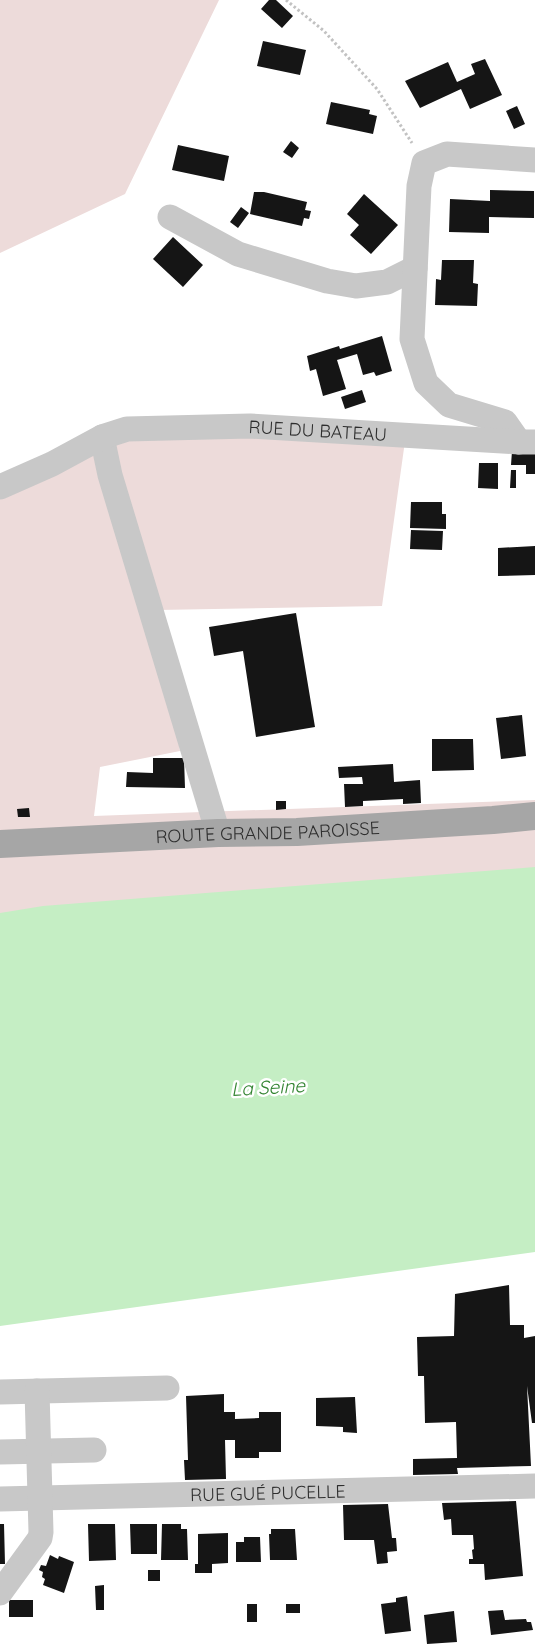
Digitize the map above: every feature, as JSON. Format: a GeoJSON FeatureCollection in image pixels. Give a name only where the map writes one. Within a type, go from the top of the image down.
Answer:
{"type":"FeatureCollection","features":[{"type":"Feature","properties":{"kind":"main road","name":"ROUTE GRANDE PAROISSE"},"geometry":{"type":"LineString","coordinates":[[0,844],[297,832],[535,816]]}},
{"type":"Feature","properties":{"kind":"street"},"geometry":{"type":"LineString","coordinates":[[527,442],[505,422],[448,405],[426,383],[412,339],[419,186],[424,163],[447,154],[535,160]]}},
{"type":"Feature","properties":{"kind":"street"},"geometry":{"type":"LineString","coordinates":[[170,217],[238,254],[327,282],[356,286],[387,282],[415,268]]}},
{"type":"Feature","properties":{"kind":"street","name":"RUE DU BATEAU"},"geometry":{"type":"LineString","coordinates":[[0,487],[52,464],[102,437],[127,429],[250,426],[527,442]]}},
{"type":"Feature","properties":{"kind":"street"},"geometry":{"type":"LineString","coordinates":[[102,437],[110,475],[218,834]]}},
{"type":"Feature","properties":{"kind":"street"},"geometry":{"type":"LineString","coordinates":[[0,1392],[167,1388]]}},
{"type":"Feature","properties":{"kind":"street"},"geometry":{"type":"LineString","coordinates":[[0,1594],[40,1538],[41,1498],[37,1391]]}},
{"type":"Feature","properties":{"kind":"street"},"geometry":{"type":"LineString","coordinates":[[0,1452],[94,1450]]}},
{"type":"Feature","properties":{"kind":"street","name":"RUE GUÉ PUCELLE"},"geometry":{"type":"LineString","coordinates":[[0,1499],[535,1486]]}},
{"type":"Feature","properties":{"kind":"path"},"geometry":{"type":"LineString","coordinates":[[286,0],[324,31],[378,89],[424,163]]}},
{"type":"Feature","properties":{"kind":"shaded area"},"geometry":{"type":"Polygon","coordinates":[[[0,0],[219,0],[125,194],[0,253],[0,0]]]}},
{"type":"Feature","properties":{"kind":"shaded area"},"geometry":{"type":"Polygon","coordinates":[[[100,433],[406,434],[382,606],[158,610],[180,751],[100,767],[94,816],[535,800],[535,877],[0,924],[0,478],[100,433]]]}},
{"type":"Feature","properties":{"kind":"water","name":"La Seine"},"geometry":{"type":"Polygon","coordinates":[[[535,867],[535,1252],[0,1326],[0,913],[43,906],[535,867]]]}},
{"type":"Feature","properties":{"kind":"building"},"geometry":{"type":"Polygon","coordinates":[[[269,0],[276,0],[293,16],[282,28],[261,9],[269,0]]]}},
{"type":"Feature","properties":{"kind":"building"},"geometry":{"type":"Polygon","coordinates":[[[263,41],[306,50],[300,75],[257,66],[263,41]]]}},
{"type":"Feature","properties":{"kind":"building"},"geometry":{"type":"Polygon","coordinates":[[[485,59],[502,95],[470,109],[461,89],[420,108],[405,81],[448,62],[457,82],[475,74],[471,64],[485,59]]]}},
{"type":"Feature","properties":{"kind":"building"},"geometry":{"type":"Polygon","coordinates":[[[331,102],[370,110],[369,114],[377,116],[373,134],[326,124],[331,102]]]}},
{"type":"Feature","properties":{"kind":"building"},"geometry":{"type":"Polygon","coordinates":[[[517,106],[525,124],[514,129],[506,111],[517,106]]]}},
{"type":"Feature","properties":{"kind":"building"},"geometry":{"type":"Polygon","coordinates":[[[291,141],[299,148],[292,158],[283,152],[291,141]]]}},
{"type":"Feature","properties":{"kind":"building"},"geometry":{"type":"Polygon","coordinates":[[[178,145],[229,156],[224,181],[172,170],[178,145]]]}},
{"type":"Feature","properties":{"kind":"building"},"geometry":{"type":"Polygon","coordinates":[[[490,190],[534,191],[534,218],[489,217],[489,233],[449,232],[450,199],[490,201],[490,190]]]}},
{"type":"Feature","properties":{"kind":"building"},"geometry":{"type":"Polygon","coordinates":[[[254,192],[264,192],[307,202],[305,210],[311,211],[309,219],[304,218],[302,226],[250,214],[254,192]]]}},
{"type":"Feature","properties":{"kind":"building"},"geometry":{"type":"Polygon","coordinates":[[[364,194],[398,225],[371,254],[350,235],[359,225],[347,214],[364,194]]]}},
{"type":"Feature","properties":{"kind":"building"},"geometry":{"type":"Polygon","coordinates":[[[241,207],[249,213],[238,228],[230,222],[241,207]]]}},
{"type":"Feature","properties":{"kind":"building"},"geometry":{"type":"Polygon","coordinates":[[[173,237],[203,265],[183,287],[153,259],[173,237]]]}},
{"type":"Feature","properties":{"kind":"building"},"geometry":{"type":"Polygon","coordinates":[[[442,260],[474,260],[473,283],[478,284],[477,306],[435,305],[436,279],[441,280],[442,260]]]}},
{"type":"Feature","properties":{"kind":"building"},"geometry":{"type":"Polygon","coordinates":[[[382,336],[392,371],[376,376],[374,372],[363,375],[357,354],[337,360],[346,389],[323,396],[316,369],[310,371],[307,356],[339,346],[340,349],[382,336]]]}},
{"type":"Feature","properties":{"kind":"building"},"geometry":{"type":"Polygon","coordinates":[[[362,390],[366,402],[345,409],[341,397],[362,390]]]}},
{"type":"Feature","properties":{"kind":"building"},"geometry":{"type":"Polygon","coordinates":[[[512,451],[535,452],[535,474],[526,474],[526,465],[511,465],[512,451]]]}},
{"type":"Feature","properties":{"kind":"building"},"geometry":{"type":"Polygon","coordinates":[[[479,463],[498,463],[498,489],[478,488],[479,463]]]}},
{"type":"Feature","properties":{"kind":"building"},"geometry":{"type":"Polygon","coordinates":[[[511,470],[516,470],[516,488],[510,488],[511,470]]]}},
{"type":"Feature","properties":{"kind":"building"},"geometry":{"type":"Polygon","coordinates":[[[411,502],[442,502],[442,514],[446,514],[446,529],[410,528],[411,502]]]}},
{"type":"Feature","properties":{"kind":"building"},"geometry":{"type":"Polygon","coordinates":[[[411,530],[443,531],[442,550],[410,549],[411,530]]]}},
{"type":"Feature","properties":{"kind":"building"},"geometry":{"type":"Polygon","coordinates":[[[535,546],[535,575],[498,576],[498,548],[535,546]]]}},
{"type":"Feature","properties":{"kind":"building"},"geometry":{"type":"Polygon","coordinates":[[[296,613],[315,727],[256,737],[243,651],[214,656],[209,627],[296,613]]]}},
{"type":"Feature","properties":{"kind":"building"},"geometry":{"type":"Polygon","coordinates":[[[522,715],[526,756],[501,759],[496,718],[522,715]]]}},
{"type":"Feature","properties":{"kind":"building"},"geometry":{"type":"Polygon","coordinates":[[[432,739],[473,739],[474,770],[432,771],[432,739]]]}},
{"type":"Feature","properties":{"kind":"building"},"geometry":{"type":"Polygon","coordinates":[[[153,758],[184,758],[185,788],[126,787],[127,772],[153,773],[153,758]]]}},
{"type":"Feature","properties":{"kind":"building"},"geometry":{"type":"Polygon","coordinates":[[[393,764],[394,782],[420,780],[421,803],[403,804],[403,799],[363,801],[363,806],[345,807],[344,784],[363,784],[362,777],[339,778],[338,767],[393,764]]]}},
{"type":"Feature","properties":{"kind":"building"},"geometry":{"type":"Polygon","coordinates":[[[276,801],[286,801],[286,809],[276,810],[276,801]]]}},
{"type":"Feature","properties":{"kind":"building"},"geometry":{"type":"Polygon","coordinates":[[[29,808],[30,817],[18,817],[17,809],[29,808]]]}},
{"type":"Feature","properties":{"kind":"building"},"geometry":{"type":"Polygon","coordinates":[[[509,1285],[510,1325],[524,1325],[524,1338],[535,1336],[535,1423],[532,1423],[527,1386],[531,1466],[457,1468],[458,1474],[413,1475],[413,1459],[457,1458],[456,1422],[425,1423],[424,1376],[418,1376],[417,1337],[454,1336],[455,1294],[509,1285]]]}},
{"type":"Feature","properties":{"kind":"building"},"geometry":{"type":"Polygon","coordinates":[[[224,1394],[224,1412],[235,1412],[235,1419],[259,1418],[259,1412],[281,1412],[281,1452],[259,1452],[259,1458],[235,1458],[235,1440],[225,1440],[226,1479],[185,1480],[184,1460],[188,1460],[186,1396],[224,1394]]]}},
{"type":"Feature","properties":{"kind":"building"},"geometry":{"type":"Polygon","coordinates":[[[355,1397],[357,1433],[343,1432],[343,1427],[316,1426],[316,1398],[355,1397]]]}},
{"type":"Feature","properties":{"kind":"building"},"geometry":{"type":"Polygon","coordinates":[[[516,1501],[523,1576],[485,1580],[484,1564],[469,1564],[469,1559],[473,1559],[473,1535],[452,1535],[451,1519],[444,1520],[442,1503],[516,1501]]]}},
{"type":"Feature","properties":{"kind":"building"},"geometry":{"type":"Polygon","coordinates":[[[388,1504],[392,1538],[396,1538],[397,1551],[387,1552],[388,1563],[377,1564],[374,1540],[344,1540],[343,1505],[388,1504]]]}},
{"type":"Feature","properties":{"kind":"building"},"geometry":{"type":"Polygon","coordinates":[[[0,1524],[4,1524],[5,1564],[0,1564],[0,1524]]]}},
{"type":"Feature","properties":{"kind":"building"},"geometry":{"type":"Polygon","coordinates":[[[88,1524],[115,1524],[116,1560],[89,1561],[88,1524]]]}},
{"type":"Feature","properties":{"kind":"building"},"geometry":{"type":"Polygon","coordinates":[[[130,1524],[157,1524],[157,1554],[131,1554],[130,1524]]]}},
{"type":"Feature","properties":{"kind":"building"},"geometry":{"type":"Polygon","coordinates":[[[162,1524],[181,1524],[181,1529],[187,1529],[188,1560],[161,1560],[162,1524]]]}},
{"type":"Feature","properties":{"kind":"building"},"geometry":{"type":"Polygon","coordinates":[[[271,1529],[295,1529],[297,1560],[270,1560],[269,1534],[271,1534],[271,1529]]]}},
{"type":"Feature","properties":{"kind":"building"},"geometry":{"type":"Polygon","coordinates":[[[228,1533],[228,1563],[212,1564],[212,1573],[195,1573],[195,1564],[198,1564],[198,1534],[228,1533]]]}},
{"type":"Feature","properties":{"kind":"building"},"geometry":{"type":"Polygon","coordinates":[[[244,1537],[260,1537],[261,1562],[236,1562],[236,1542],[244,1542],[244,1537]]]}},
{"type":"Feature","properties":{"kind":"building"},"geometry":{"type":"Polygon","coordinates":[[[50,1555],[58,1559],[59,1556],[74,1562],[64,1593],[43,1585],[45,1579],[42,1577],[43,1572],[39,1570],[41,1565],[46,1566],[50,1555]]]}},
{"type":"Feature","properties":{"kind":"building"},"geometry":{"type":"Polygon","coordinates":[[[148,1570],[160,1570],[160,1581],[148,1581],[148,1570]]]}},
{"type":"Feature","properties":{"kind":"building"},"geometry":{"type":"Polygon","coordinates":[[[104,1585],[104,1610],[96,1610],[95,1586],[104,1585]]]}},
{"type":"Feature","properties":{"kind":"building"},"geometry":{"type":"Polygon","coordinates":[[[407,1596],[411,1631],[385,1634],[381,1604],[396,1602],[396,1598],[407,1596]]]}},
{"type":"Feature","properties":{"kind":"building"},"geometry":{"type":"Polygon","coordinates":[[[9,1600],[33,1600],[33,1617],[9,1617],[9,1600]]]}},
{"type":"Feature","properties":{"kind":"building"},"geometry":{"type":"Polygon","coordinates":[[[247,1604],[257,1604],[257,1622],[247,1622],[247,1604]]]}},
{"type":"Feature","properties":{"kind":"building"},"geometry":{"type":"Polygon","coordinates":[[[286,1604],[300,1604],[300,1613],[286,1613],[286,1604]]]}},
{"type":"Feature","properties":{"kind":"building"},"geometry":{"type":"Polygon","coordinates":[[[503,1610],[505,1620],[526,1619],[527,1622],[531,1622],[533,1630],[491,1635],[488,1611],[503,1610]]]}},
{"type":"Feature","properties":{"kind":"building"},"geometry":{"type":"Polygon","coordinates":[[[454,1611],[457,1642],[427,1644],[424,1615],[454,1611]]]}}]}
